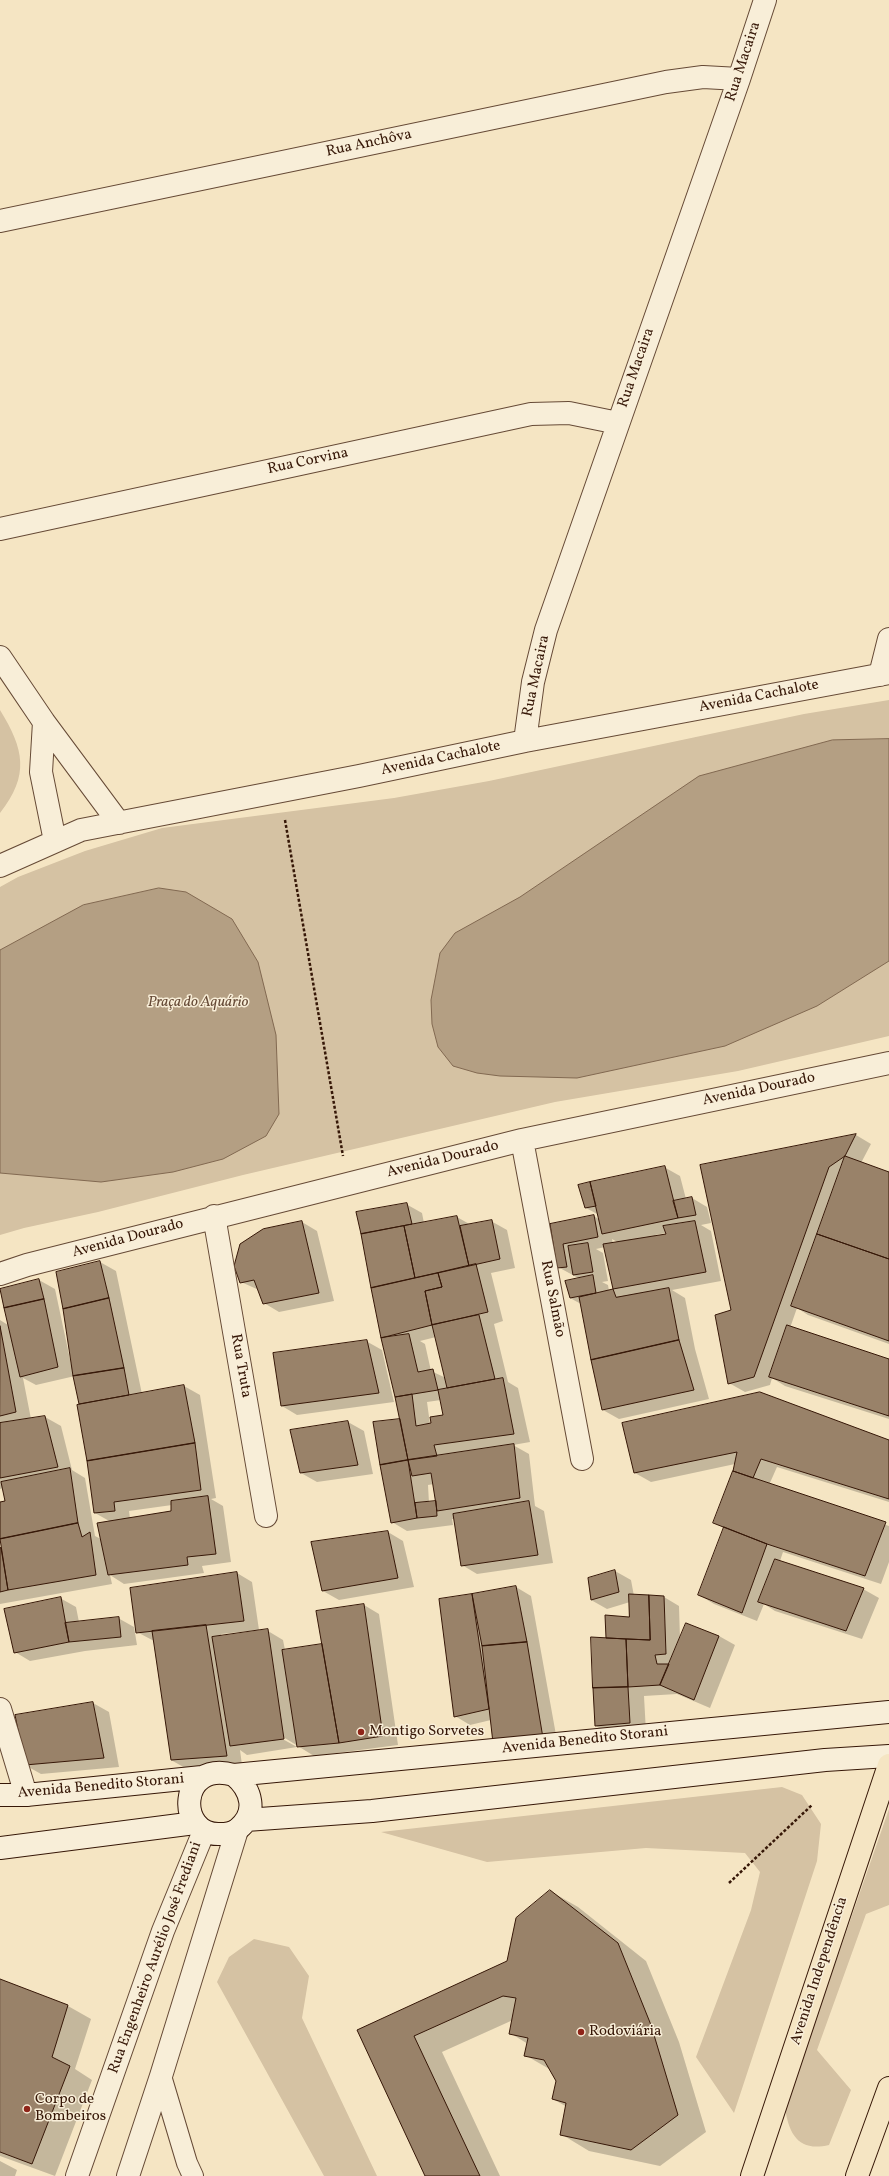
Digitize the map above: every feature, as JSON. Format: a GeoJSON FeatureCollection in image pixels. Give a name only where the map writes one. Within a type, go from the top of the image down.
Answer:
{"type":"FeatureCollection","features":[{"type":"Feature","properties":{"kind":"main road","name":"Avenida Independência"},"geometry":{"type":"LineString","coordinates":[[755,2175],[889,1766]]}},
{"type":"Feature","properties":{"kind":"main road"},"geometry":{"type":"LineString","coordinates":[[857,2176],[889,2088]]}},
{"type":"Feature","properties":{"kind":"street","name":"Rua Macaira"},"geometry":{"type":"LineString","coordinates":[[525,741],[533,682],[546,630],[739,79],[765,0]]}},
{"type":"Feature","properties":{"kind":"street","name":"Rua Anchôva"},"geometry":{"type":"LineString","coordinates":[[0,221],[666,82],[703,77],[739,79]]}},
{"type":"Feature","properties":{"kind":"street","name":"Rua Corvina"},"geometry":{"type":"LineString","coordinates":[[0,529],[531,414],[569,413],[618,423]]}},
{"type":"Feature","properties":{"kind":"street"},"geometry":{"type":"LineString","coordinates":[[885,674],[889,639]]}},
{"type":"Feature","properties":{"kind":"street"},"geometry":{"type":"LineString","coordinates":[[0,657],[44,722],[119,823]]}},
{"type":"Feature","properties":{"kind":"street","name":"Avenida Cachalote"},"geometry":{"type":"LineString","coordinates":[[0,866],[81,830],[281,792],[525,741],[885,674]]}},
{"type":"Feature","properties":{"kind":"street"},"geometry":{"type":"LineString","coordinates":[[44,722],[41,772],[55,841]]}},
{"type":"Feature","properties":{"kind":"street","name":"Avenida Dourado"},"geometry":{"type":"LineString","coordinates":[[0,1274],[27,1265],[214,1216],[522,1140],[889,1062]]}},
{"type":"Feature","properties":{"kind":"street","name":"Rua Salmão"},"geometry":{"type":"LineString","coordinates":[[522,1140],[582,1459]]}},
{"type":"Feature","properties":{"kind":"street","name":"Rua Truta"},"geometry":{"type":"LineString","coordinates":[[214,1216],[266,1516]]}},
{"type":"Feature","properties":{"kind":"street"},"geometry":{"type":"LineString","coordinates":[[0,1709],[26,1795]]}},
{"type":"Feature","properties":{"kind":"street","name":"Avenida Benedito Storani"},"geometry":{"type":"LineString","coordinates":[[234,1775],[889,1712]]}},
{"type":"Feature","properties":{"kind":"street"},"geometry":{"type":"LineString","coordinates":[[0,1848],[199,1827],[214,1834],[226,1834],[242,1825],[825,1760],[889,1756]]}},
{"type":"Feature","properties":{"kind":"street"},"geometry":{"type":"LineString","coordinates":[[128,2176],[242,1825],[251,1808],[250,1795],[244,1783],[234,1775],[223,1772],[212,1772],[202,1777],[190,1790],[188,1807],[199,1827]]}},
{"type":"Feature","properties":{"kind":"street","name":"Avenida Benedito Storani"},"geometry":{"type":"LineString","coordinates":[[0,1796],[26,1795],[202,1777]]}},
{"type":"Feature","properties":{"kind":"street","name":"Rua Engenheiro Aurélio José Frediani"},"geometry":{"type":"LineString","coordinates":[[77,2176],[199,1827]]}},
{"type":"Feature","properties":{"kind":"lane"},"geometry":{"type":"LineString","coordinates":[[161,2076],[187,2163],[193,2176]]}},
{"type":"Feature","properties":{"kind":"path"},"geometry":{"type":"LineString","coordinates":[[281,792],[348,1184]]}},
{"type":"Feature","properties":{"kind":"path"},"geometry":{"type":"LineString","coordinates":[[729,1883],[812,1805]]}},
{"type":"Feature","properties":{"kind":"green space","name":"Praça do Aquário"},"geometry":{"type":"Polygon","coordinates":[[[889,700],[889,1036],[738,1071],[555,1102],[243,1175],[0,1235],[0,887],[18,877],[85,851],[162,828],[394,798],[489,781],[804,714],[889,700]]]}},
{"type":"Feature","properties":{"kind":"green space"},"geometry":{"type":"Polygon","coordinates":[[[0,710],[14,737],[20,762],[20,774],[10,799],[0,813],[0,710]]]}},
{"type":"Feature","properties":{"kind":"green space"},"geometry":{"type":"Polygon","coordinates":[[[782,1787],[802,1795],[821,1824],[817,1861],[734,2113],[696,2057],[751,1910],[760,1872],[745,1853],[646,1848],[487,1862],[381,1832],[782,1787]]]}},
{"type":"Feature","properties":{"kind":"green space"},"geometry":{"type":"Polygon","coordinates":[[[889,1809],[889,1905],[866,1914],[817,2050],[851,2090],[829,2145],[819,2147],[810,2146],[797,2139],[793,2133],[789,2126],[785,2108],[889,1809]]]}},
{"type":"Feature","properties":{"kind":"green space"},"geometry":{"type":"Polygon","coordinates":[[[254,1939],[289,1947],[309,1976],[302,2018],[377,2176],[324,2176],[217,1982],[229,1957],[254,1939]]]}},
{"type":"Feature","properties":{"kind":"shaded area"},"geometry":{"type":"Polygon","coordinates":[[[889,739],[889,961],[817,1006],[725,1046],[577,1078],[500,1076],[477,1073],[453,1066],[438,1047],[432,1024],[431,1000],[440,953],[455,933],[520,897],[699,776],[832,740],[889,739]]]}},
{"type":"Feature","properties":{"kind":"shaded area"},"geometry":{"type":"Polygon","coordinates":[[[159,888],[186,892],[232,919],[258,962],[276,1035],[279,1114],[266,1136],[223,1159],[173,1172],[101,1182],[0,1173],[0,950],[83,905],[159,888]]]}},
{"type":"Feature","properties":{"kind":"building"},"geometry":{"type":"Polygon","coordinates":[[[856,1134],[845,1156],[829,1167],[754,1377],[728,1384],[715,1315],[731,1310],[700,1165],[856,1134]]]}},
{"type":"Feature","properties":{"kind":"building"},"geometry":{"type":"Polygon","coordinates":[[[845,1156],[889,1172],[889,1259],[817,1234],[845,1156]]]}},
{"type":"Feature","properties":{"kind":"building"},"geometry":{"type":"Polygon","coordinates":[[[665,1166],[678,1218],[602,1234],[590,1182],[665,1166]]]}},
{"type":"Feature","properties":{"kind":"building"},"geometry":{"type":"Polygon","coordinates":[[[590,1182],[596,1206],[585,1208],[578,1185],[590,1182]]]}},
{"type":"Feature","properties":{"kind":"building"},"geometry":{"type":"Polygon","coordinates":[[[692,1197],[696,1215],[678,1218],[673,1201],[692,1197]]]}},
{"type":"Feature","properties":{"kind":"building"},"geometry":{"type":"Polygon","coordinates":[[[407,1203],[412,1224],[361,1234],[356,1212],[407,1203]]]}},
{"type":"Feature","properties":{"kind":"building"},"geometry":{"type":"Polygon","coordinates":[[[594,1215],[598,1237],[563,1244],[567,1267],[557,1268],[550,1224],[594,1215]]]}},
{"type":"Feature","properties":{"kind":"building"},"geometry":{"type":"Polygon","coordinates":[[[457,1216],[469,1266],[415,1278],[404,1226],[457,1216]]]}},
{"type":"Feature","properties":{"kind":"building"},"geometry":{"type":"Polygon","coordinates":[[[492,1220],[500,1259],[469,1266],[460,1226],[492,1220]]]}},
{"type":"Feature","properties":{"kind":"building"},"geometry":{"type":"Polygon","coordinates":[[[302,1221],[319,1293],[263,1304],[254,1280],[240,1283],[234,1266],[240,1244],[263,1229],[302,1221]]]}},
{"type":"Feature","properties":{"kind":"building"},"geometry":{"type":"Polygon","coordinates":[[[695,1221],[706,1272],[613,1289],[603,1244],[666,1234],[663,1226],[695,1221]]]}},
{"type":"Feature","properties":{"kind":"building"},"geometry":{"type":"Polygon","coordinates":[[[404,1226],[415,1278],[371,1288],[361,1234],[404,1226]]]}},
{"type":"Feature","properties":{"kind":"building"},"geometry":{"type":"Polygon","coordinates":[[[817,1234],[889,1259],[889,1341],[791,1306],[817,1234]]]}},
{"type":"Feature","properties":{"kind":"building"},"geometry":{"type":"Polygon","coordinates":[[[588,1243],[593,1272],[573,1275],[568,1246],[588,1243]]]}},
{"type":"Feature","properties":{"kind":"building"},"geometry":{"type":"Polygon","coordinates":[[[100,1261],[109,1298],[63,1309],[56,1272],[100,1261]]]}},
{"type":"Feature","properties":{"kind":"building"},"geometry":{"type":"Polygon","coordinates":[[[476,1264],[488,1312],[432,1325],[425,1291],[442,1287],[438,1273],[476,1264]]]}},
{"type":"Feature","properties":{"kind":"building"},"geometry":{"type":"Polygon","coordinates":[[[438,1273],[442,1287],[425,1291],[432,1325],[381,1338],[371,1288],[438,1273]]]}},
{"type":"Feature","properties":{"kind":"building"},"geometry":{"type":"Polygon","coordinates":[[[593,1275],[596,1293],[570,1298],[565,1281],[593,1275]]]}},
{"type":"Feature","properties":{"kind":"building"},"geometry":{"type":"Polygon","coordinates":[[[39,1279],[44,1299],[4,1308],[0,1289],[39,1279]]]}},
{"type":"Feature","properties":{"kind":"building"},"geometry":{"type":"Polygon","coordinates":[[[669,1288],[679,1340],[591,1360],[579,1297],[613,1289],[616,1297],[669,1288]]]}},
{"type":"Feature","properties":{"kind":"building"},"geometry":{"type":"Polygon","coordinates":[[[109,1298],[124,1368],[73,1376],[63,1309],[109,1298]]]}},
{"type":"Feature","properties":{"kind":"building"},"geometry":{"type":"Polygon","coordinates":[[[44,1299],[58,1367],[20,1377],[4,1308],[44,1299]]]}},
{"type":"Feature","properties":{"kind":"building"},"geometry":{"type":"Polygon","coordinates":[[[479,1315],[495,1379],[447,1388],[432,1325],[479,1315]]]}},
{"type":"Feature","properties":{"kind":"building"},"geometry":{"type":"Polygon","coordinates":[[[787,1325],[889,1359],[889,1416],[769,1377],[787,1325]]]}},
{"type":"Feature","properties":{"kind":"building"},"geometry":{"type":"Polygon","coordinates":[[[0,1326],[16,1412],[0,1416],[0,1326]]]}},
{"type":"Feature","properties":{"kind":"building"},"geometry":{"type":"Polygon","coordinates":[[[409,1334],[418,1372],[433,1369],[438,1390],[395,1397],[381,1338],[409,1334]]]}},
{"type":"Feature","properties":{"kind":"building"},"geometry":{"type":"Polygon","coordinates":[[[367,1340],[379,1393],[281,1406],[273,1353],[367,1340]]]}},
{"type":"Feature","properties":{"kind":"building"},"geometry":{"type":"Polygon","coordinates":[[[679,1340],[694,1390],[602,1410],[591,1360],[679,1340]]]}},
{"type":"Feature","properties":{"kind":"building"},"geometry":{"type":"Polygon","coordinates":[[[124,1368],[129,1395],[79,1404],[73,1376],[124,1368]]]}},
{"type":"Feature","properties":{"kind":"building"},"geometry":{"type":"Polygon","coordinates":[[[503,1378],[514,1434],[434,1445],[437,1456],[408,1460],[395,1397],[412,1394],[416,1426],[431,1423],[430,1417],[443,1415],[438,1390],[503,1378]]]}},
{"type":"Feature","properties":{"kind":"building"},"geometry":{"type":"Polygon","coordinates":[[[184,1385],[195,1443],[87,1461],[77,1405],[184,1385]]]}},
{"type":"Feature","properties":{"kind":"building"},"geometry":{"type":"Polygon","coordinates":[[[760,1392],[889,1440],[889,1499],[761,1459],[753,1478],[733,1471],[737,1452],[634,1473],[622,1423],[760,1392]]]}},
{"type":"Feature","properties":{"kind":"building"},"geometry":{"type":"Polygon","coordinates":[[[45,1416],[58,1467],[0,1478],[0,1423],[45,1416]]]}},
{"type":"Feature","properties":{"kind":"building"},"geometry":{"type":"Polygon","coordinates":[[[400,1419],[408,1460],[380,1465],[373,1422],[400,1419]]]}},
{"type":"Feature","properties":{"kind":"building"},"geometry":{"type":"Polygon","coordinates":[[[348,1421],[358,1465],[300,1473],[290,1430],[348,1421]]]}},
{"type":"Feature","properties":{"kind":"building"},"geometry":{"type":"Polygon","coordinates":[[[195,1443],[201,1490],[114,1502],[115,1511],[94,1513],[87,1461],[195,1443]]]}},
{"type":"Feature","properties":{"kind":"building"},"geometry":{"type":"Polygon","coordinates":[[[514,1444],[520,1498],[437,1511],[431,1473],[412,1476],[408,1460],[514,1444]]]}},
{"type":"Feature","properties":{"kind":"building"},"geometry":{"type":"Polygon","coordinates":[[[408,1460],[417,1518],[391,1523],[380,1465],[408,1460]]]}},
{"type":"Feature","properties":{"kind":"building"},"geometry":{"type":"Polygon","coordinates":[[[70,1468],[78,1523],[0,1539],[0,1502],[5,1501],[1,1482],[70,1468]]]}},
{"type":"Feature","properties":{"kind":"building"},"geometry":{"type":"Polygon","coordinates":[[[733,1471],[886,1522],[865,1576],[767,1544],[713,1523],[733,1471]]]}},
{"type":"Feature","properties":{"kind":"building"},"geometry":{"type":"Polygon","coordinates":[[[208,1496],[216,1554],[187,1557],[188,1565],[108,1575],[97,1523],[171,1511],[171,1501],[208,1496]]]}},
{"type":"Feature","properties":{"kind":"building"},"geometry":{"type":"Polygon","coordinates":[[[436,1501],[437,1516],[417,1518],[415,1503],[436,1501]]]}},
{"type":"Feature","properties":{"kind":"building"},"geometry":{"type":"Polygon","coordinates":[[[529,1501],[538,1555],[461,1566],[453,1514],[529,1501]]]}},
{"type":"Feature","properties":{"kind":"building"},"geometry":{"type":"Polygon","coordinates":[[[78,1523],[82,1537],[90,1532],[96,1575],[8,1590],[0,1539],[78,1523]]]}},
{"type":"Feature","properties":{"kind":"building"},"geometry":{"type":"Polygon","coordinates":[[[724,1527],[767,1544],[742,1613],[698,1595],[724,1527]]]}},
{"type":"Feature","properties":{"kind":"building"},"geometry":{"type":"Polygon","coordinates":[[[388,1531],[398,1578],[322,1591],[311,1542],[388,1531]]]}},
{"type":"Feature","properties":{"kind":"building"},"geometry":{"type":"Polygon","coordinates":[[[0,1548],[8,1590],[0,1592],[0,1548]]]}},
{"type":"Feature","properties":{"kind":"building"},"geometry":{"type":"Polygon","coordinates":[[[775,1559],[864,1588],[846,1631],[758,1602],[775,1559]]]}},
{"type":"Feature","properties":{"kind":"building"},"geometry":{"type":"Polygon","coordinates":[[[615,1570],[619,1592],[591,1600],[588,1578],[615,1570]]]}},
{"type":"Feature","properties":{"kind":"building"},"geometry":{"type":"Polygon","coordinates":[[[237,1572],[244,1621],[136,1633],[130,1588],[237,1572]]]}},
{"type":"Feature","properties":{"kind":"building"},"geometry":{"type":"Polygon","coordinates":[[[516,1586],[527,1642],[482,1646],[472,1594],[516,1586]]]}},
{"type":"Feature","properties":{"kind":"building"},"geometry":{"type":"Polygon","coordinates":[[[472,1594],[489,1709],[454,1717],[439,1599],[472,1594]]]}},
{"type":"Feature","properties":{"kind":"building"},"geometry":{"type":"Polygon","coordinates":[[[629,1594],[649,1595],[650,1640],[606,1638],[605,1615],[629,1617],[629,1594]]]}},
{"type":"Feature","properties":{"kind":"building"},"geometry":{"type":"Polygon","coordinates":[[[649,1595],[664,1596],[666,1654],[655,1655],[657,1664],[669,1664],[660,1685],[628,1687],[626,1639],[650,1640],[649,1595]]]}},
{"type":"Feature","properties":{"kind":"building"},"geometry":{"type":"Polygon","coordinates":[[[61,1597],[69,1642],[14,1653],[4,1609],[61,1597]]]}},
{"type":"Feature","properties":{"kind":"building"},"geometry":{"type":"Polygon","coordinates":[[[364,1604],[383,1736],[339,1743],[316,1611],[364,1604]]]}},
{"type":"Feature","properties":{"kind":"building"},"geometry":{"type":"Polygon","coordinates":[[[119,1617],[121,1637],[69,1642],[65,1623],[119,1617]]]}},
{"type":"Feature","properties":{"kind":"building"},"geometry":{"type":"Polygon","coordinates":[[[686,1623],[719,1636],[694,1700],[660,1685],[686,1623]]]}},
{"type":"Feature","properties":{"kind":"building"},"geometry":{"type":"Polygon","coordinates":[[[206,1625],[227,1756],[171,1760],[152,1631],[206,1625]]]}},
{"type":"Feature","properties":{"kind":"building"},"geometry":{"type":"Polygon","coordinates":[[[268,1629],[284,1739],[230,1746],[212,1637],[268,1629]]]}},
{"type":"Feature","properties":{"kind":"building"},"geometry":{"type":"Polygon","coordinates":[[[591,1637],[626,1639],[628,1687],[593,1688],[591,1637]]]}},
{"type":"Feature","properties":{"kind":"building"},"geometry":{"type":"Polygon","coordinates":[[[527,1642],[543,1738],[493,1743],[482,1646],[527,1642]]]}},
{"type":"Feature","properties":{"kind":"building"},"geometry":{"type":"Polygon","coordinates":[[[322,1644],[339,1743],[297,1747],[282,1650],[322,1644]]]}},
{"type":"Feature","properties":{"kind":"building"},"geometry":{"type":"Polygon","coordinates":[[[628,1687],[630,1723],[595,1726],[593,1688],[628,1687]]]}},
{"type":"Feature","properties":{"kind":"building"},"geometry":{"type":"Polygon","coordinates":[[[93,1702],[104,1758],[25,1765],[15,1715],[93,1702]]]}},
{"type":"Feature","properties":{"kind":"building","name":"Rodoviária"},"geometry":{"type":"Polygon","coordinates":[[[550,1890],[618,1943],[651,2025],[678,2115],[631,2150],[560,2135],[566,2103],[552,2099],[556,2081],[544,2060],[524,2056],[528,2038],[509,2034],[516,1998],[503,1996],[414,2036],[480,2176],[425,2176],[357,2030],[507,1961],[516,1918],[550,1890]]]}},
{"type":"Feature","properties":{"kind":"building","name":"Corpo de Bombeiros"},"geometry":{"type":"Polygon","coordinates":[[[0,1979],[68,2005],[52,2057],[70,2066],[32,2164],[0,2152],[0,1979]]]}},
{"type":"Feature","properties":{"kind":"place","name":"Montigo Sorvetes"},"geometry":{"type":"Point","coordinates":[361,1732]}},
{"type":"Feature","properties":{"kind":"place","name":"Rodoviária"},"geometry":{"type":"Point","coordinates":[581,2032]}},
{"type":"Feature","properties":{"kind":"place","name":"Corpo de Bombeiros"},"geometry":{"type":"Point","coordinates":[27,2109]}}]}
